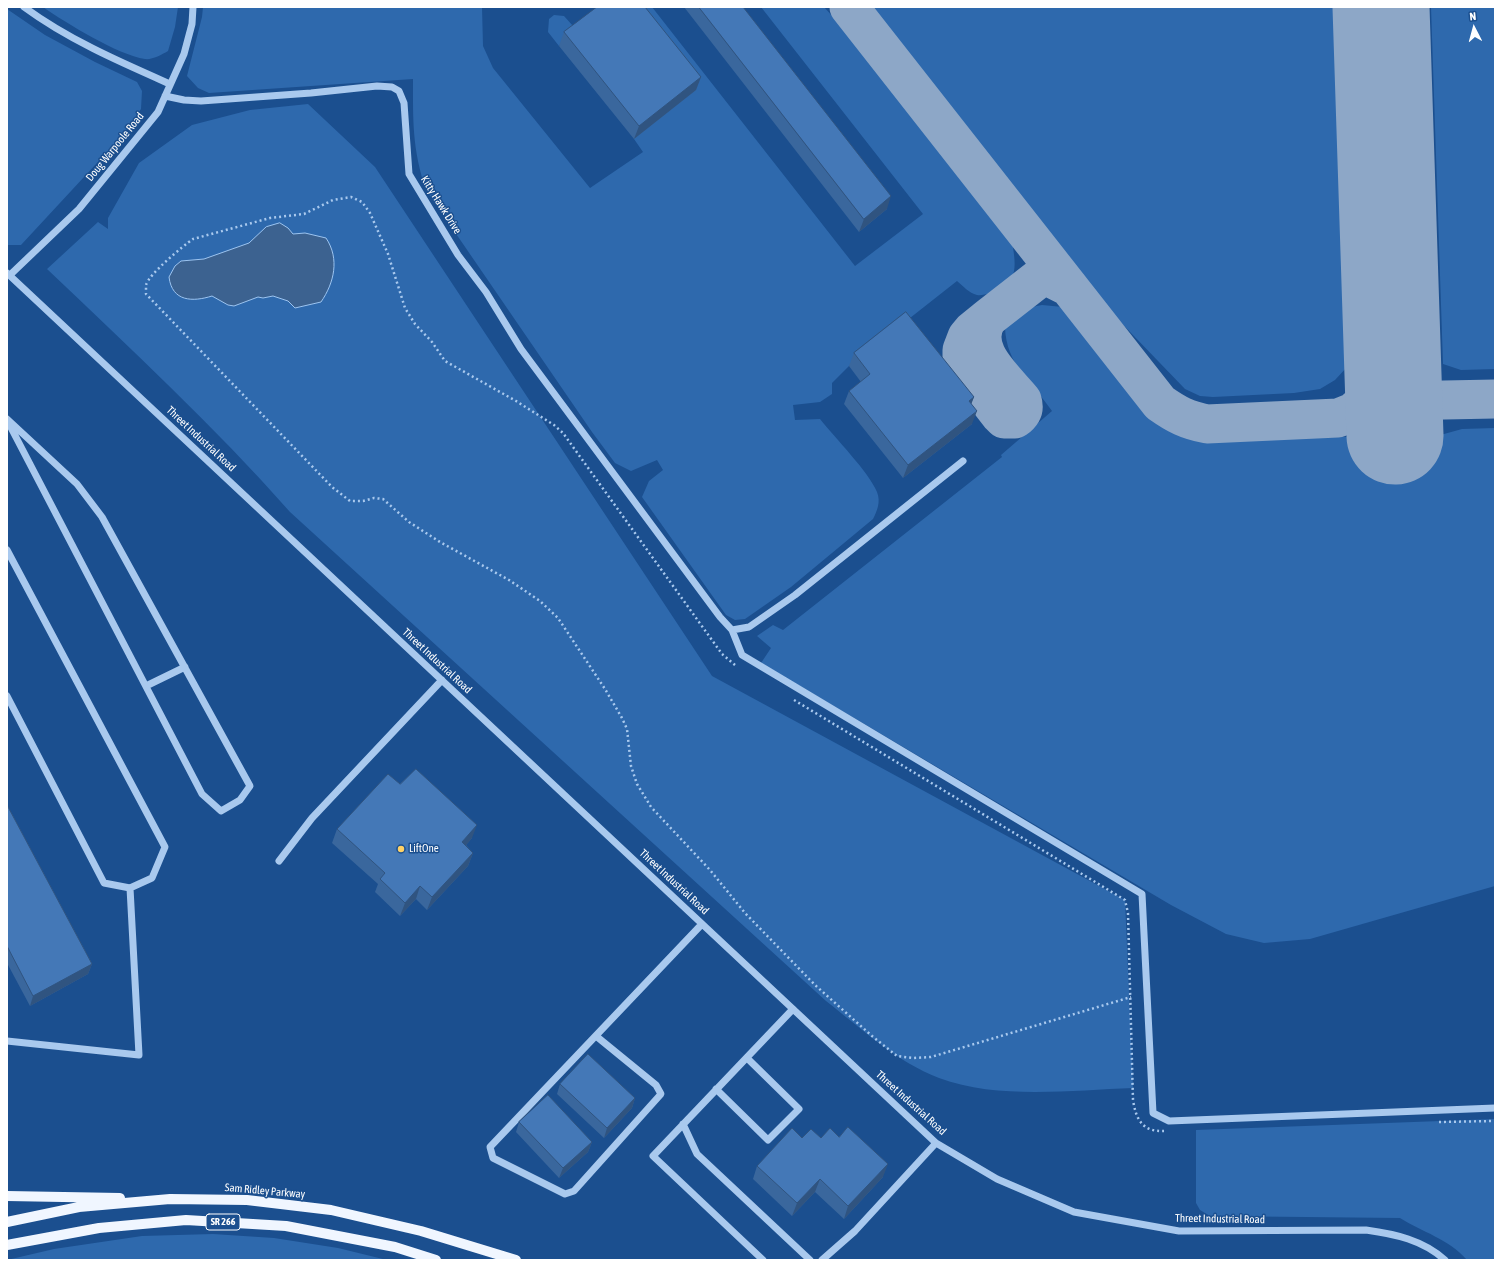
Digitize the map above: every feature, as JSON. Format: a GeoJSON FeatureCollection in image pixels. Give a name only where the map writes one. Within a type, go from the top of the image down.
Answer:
{"type":"FeatureCollection","features":[{"type":"Feature","properties":{"kind":"main road"},"geometry":{"type":"LineString","coordinates":[[7,1196],[170,1199]]}},
{"type":"Feature","properties":{"kind":"main road","name":"Sam Ridley Parkway"},"geometry":{"type":"LineString","coordinates":[[7,1222],[79,1207],[170,1199],[247,1200],[331,1210],[421,1231],[516,1260]]}},
{"type":"Feature","properties":{"kind":"main road","name":"SR 266"},"geometry":{"type":"LineString","coordinates":[[7,1245],[99,1228],[186,1220],[286,1226],[394,1247],[436,1260]]}},
{"type":"Feature","properties":{"kind":"street"},"geometry":{"type":"LineString","coordinates":[[24,7],[46,23],[109,57],[170,84]]}},
{"type":"Feature","properties":{"kind":"street","name":"Doug Warpoole Road"},"geometry":{"type":"LineString","coordinates":[[8,274],[79,209],[158,112],[184,54],[192,24],[193,7]]}},
{"type":"Feature","properties":{"kind":"street","name":"Kitty Hawk Drive"},"geometry":{"type":"LineString","coordinates":[[165,96],[184,100],[201,100],[311,93],[377,86],[392,87],[399,92],[404,102],[409,174],[458,255],[486,292],[522,349],[720,617],[732,630]]}},
{"type":"Feature","properties":{"kind":"street","name":"Threet Industrial Road"},"geometry":{"type":"LineString","coordinates":[[8,274],[936,1143],[997,1179],[1074,1212],[1179,1231],[1366,1230],[1394,1234],[1418,1242],[1444,1260]]}},
{"type":"Feature","properties":{"kind":"street"},"geometry":{"type":"LineString","coordinates":[[7,420],[77,484],[102,517],[250,786],[240,800],[221,811],[202,794],[7,420]]}},
{"type":"Feature","properties":{"kind":"street"},"geometry":{"type":"LineString","coordinates":[[963,461],[795,595],[749,627],[732,630],[742,655],[1142,894],[1152,1113],[1169,1121],[1495,1108]]}},
{"type":"Feature","properties":{"kind":"street"},"geometry":{"type":"LineString","coordinates":[[7,550],[165,847],[152,878],[130,888],[104,883],[7,696]]}},
{"type":"Feature","properties":{"kind":"street"},"geometry":{"type":"LineString","coordinates":[[146,686],[185,667]]}},
{"type":"Feature","properties":{"kind":"street"},"geometry":{"type":"LineString","coordinates":[[279,861],[312,818],[442,680]]}},
{"type":"Feature","properties":{"kind":"street"},"geometry":{"type":"LineString","coordinates":[[7,1041],[139,1055],[130,888]]}},
{"type":"Feature","properties":{"kind":"street"},"geometry":{"type":"LineString","coordinates":[[596,1036],[656,1085],[661,1094],[574,1191],[565,1194],[492,1158],[490,1147],[702,924]]}},
{"type":"Feature","properties":{"kind":"street"},"geometry":{"type":"LineString","coordinates":[[763,1260],[653,1156],[793,1009]]}},
{"type":"Feature","properties":{"kind":"street"},"geometry":{"type":"LineString","coordinates":[[716,1089],[768,1140],[799,1110],[746,1058]]}},
{"type":"Feature","properties":{"kind":"street"},"geometry":{"type":"LineString","coordinates":[[683,1124],[697,1154],[810,1260]]}},
{"type":"Feature","properties":{"kind":"street"},"geometry":{"type":"LineString","coordinates":[[823,1260],[855,1231],[936,1143]]}},
{"type":"Feature","properties":{"kind":"path"},"geometry":{"type":"LineString","coordinates":[[738,666],[722,654],[563,433],[554,425],[516,401],[445,361],[432,342],[415,324],[405,308],[388,254],[370,213],[362,202],[351,197],[333,200],[304,214],[270,218],[193,239],[182,247],[146,284],[146,294],[332,487],[350,501],[363,501],[374,498],[383,499],[409,522],[440,542],[509,580],[540,601],[558,618],[605,689],[622,718],[627,729],[631,766],[638,784],[651,807],[710,870],[745,913],[815,985],[872,1036],[897,1056],[913,1058],[931,1057],[1131,998],[1128,913],[1125,900],[792,699]]}},
{"type":"Feature","properties":{"kind":"shaded area"},"geometry":{"type":"Polygon","coordinates":[[[43,7],[178,7],[175,27],[168,51],[151,59],[145,59],[107,45],[43,7]]]}},
{"type":"Feature","properties":{"kind":"shaded area"},"geometry":{"type":"Polygon","coordinates":[[[203,7],[482,7],[483,46],[493,68],[590,188],[643,152],[634,139],[630,7],[652,7],[855,266],[923,214],[761,7],[824,7],[864,51],[1012,240],[1015,260],[1014,271],[1012,276],[1005,284],[988,294],[977,295],[971,293],[957,281],[849,366],[832,383],[832,394],[820,402],[793,405],[795,420],[820,419],[851,455],[873,484],[879,499],[878,506],[873,519],[791,587],[745,619],[735,620],[726,615],[642,497],[649,481],[663,470],[657,460],[631,471],[615,463],[592,432],[426,190],[418,161],[414,134],[413,79],[209,93],[198,88],[187,76],[202,17],[203,7]]]}},
{"type":"Feature","properties":{"kind":"shaded area"},"geometry":{"type":"Polygon","coordinates":[[[871,7],[1334,7],[1342,245],[1344,258],[1351,259],[1353,354],[1347,367],[1335,380],[1320,389],[1294,393],[1213,397],[1200,396],[1185,389],[1105,306],[871,7]]]}},
{"type":"Feature","properties":{"kind":"shaded area"},"geometry":{"type":"Polygon","coordinates":[[[1431,7],[1495,7],[1495,369],[1461,370],[1443,364],[1431,7]]]}},
{"type":"Feature","properties":{"kind":"shaded area"},"geometry":{"type":"Polygon","coordinates":[[[7,9],[45,35],[95,62],[137,82],[142,91],[141,109],[122,136],[21,245],[7,245],[7,9]]]}},
{"type":"Feature","properties":{"kind":"shaded area"},"geometry":{"type":"Polygon","coordinates":[[[554,15],[564,16],[573,26],[559,46],[548,32],[549,19],[554,15]]]}},
{"type":"Feature","properties":{"kind":"shaded area"},"geometry":{"type":"Polygon","coordinates":[[[308,104],[375,167],[712,676],[1125,900],[1133,1088],[1035,1092],[986,1089],[962,1085],[939,1078],[924,1071],[894,1054],[880,1044],[826,1001],[290,512],[202,418],[47,269],[98,222],[108,229],[108,218],[139,163],[192,125],[250,110],[308,104]]]}},
{"type":"Feature","properties":{"kind":"shaded area"},"geometry":{"type":"Polygon","coordinates":[[[280,223],[288,228],[293,234],[305,233],[326,238],[333,254],[334,271],[326,295],[321,302],[295,308],[288,301],[273,296],[263,298],[258,297],[234,306],[228,305],[212,296],[198,299],[184,298],[179,296],[174,291],[169,277],[175,266],[181,261],[204,259],[249,243],[266,227],[280,223]]]}},
{"type":"Feature","properties":{"kind":"shaded area"},"geometry":{"type":"Polygon","coordinates":[[[1042,305],[1063,307],[1139,402],[1159,424],[1188,438],[1208,441],[1444,434],[1462,429],[1495,428],[1495,886],[1310,939],[1264,943],[1226,934],[1171,905],[761,663],[771,648],[757,636],[773,625],[783,630],[1002,457],[1001,455],[1052,411],[1015,363],[1006,340],[1005,327],[1012,319],[1031,308],[1042,305]]]}},
{"type":"Feature","properties":{"kind":"shaded area"},"geometry":{"type":"Polygon","coordinates":[[[1495,1119],[1495,1260],[1467,1260],[1444,1241],[1400,1218],[1210,1216],[1200,1210],[1196,1203],[1196,1130],[1495,1119]]]}},
{"type":"Feature","properties":{"kind":"shaded area"},"geometry":{"type":"Polygon","coordinates":[[[213,1234],[274,1238],[338,1248],[387,1260],[7,1260],[54,1249],[142,1236],[213,1234]]]}},
{"type":"Feature","properties":{"kind":"building"},"geometry":{"type":"Polygon","coordinates":[[[597,7],[645,7],[701,77],[639,126],[564,32],[597,7]]]}},
{"type":"Feature","properties":{"kind":"building"},"geometry":{"type":"Polygon","coordinates":[[[699,7],[743,7],[891,196],[864,219],[699,7]]]}},
{"type":"Feature","properties":{"kind":"building"},"geometry":{"type":"Polygon","coordinates":[[[906,312],[974,397],[969,401],[977,411],[908,465],[849,391],[870,374],[854,353],[906,312]]]}},
{"type":"Feature","properties":{"kind":"building","name":"LiftOne"},"geometry":{"type":"Polygon","coordinates":[[[416,769],[477,825],[462,842],[473,853],[432,897],[420,886],[405,903],[380,879],[385,873],[337,829],[388,774],[400,784],[416,769]]]}},
{"type":"Feature","properties":{"kind":"building"},"geometry":{"type":"Polygon","coordinates":[[[7,805],[92,964],[33,996],[7,946],[7,805]]]}},
{"type":"Feature","properties":{"kind":"building"},"geometry":{"type":"Polygon","coordinates":[[[588,1054],[635,1098],[607,1128],[560,1084],[588,1054]]]}},
{"type":"Feature","properties":{"kind":"building"},"geometry":{"type":"Polygon","coordinates":[[[548,1095],[592,1142],[563,1168],[519,1122],[548,1095]]]}},
{"type":"Feature","properties":{"kind":"building"},"geometry":{"type":"Polygon","coordinates":[[[848,1127],[888,1164],[848,1206],[820,1179],[797,1203],[757,1166],[792,1128],[802,1138],[811,1129],[821,1138],[830,1128],[839,1137],[848,1127]]]}},
{"type":"Feature","properties":{"kind":"taxiway"},"geometry":{"type":"LineString","coordinates":[[849,7],[1160,403],[1172,411],[1188,419],[1207,424],[1338,418],[1353,412],[1362,404],[1394,401],[1495,399]]}},
{"type":"Feature","properties":{"kind":"taxiway"},"geometry":{"type":"LineString","coordinates":[[988,318],[967,337],[962,350],[962,366],[1000,415],[1004,419],[1015,419],[1022,411],[1022,400],[990,362],[982,340],[983,329],[988,318],[1038,279],[1049,277],[1069,287]]}},
{"type":"Feature","properties":{"kind":"runway"},"geometry":{"type":"LineString","coordinates":[[1381,7],[1395,436]]}},
{"type":"Feature","properties":{"kind":"place","name":"LiftOne"},"geometry":{"type":"Point","coordinates":[401,849]}}]}
